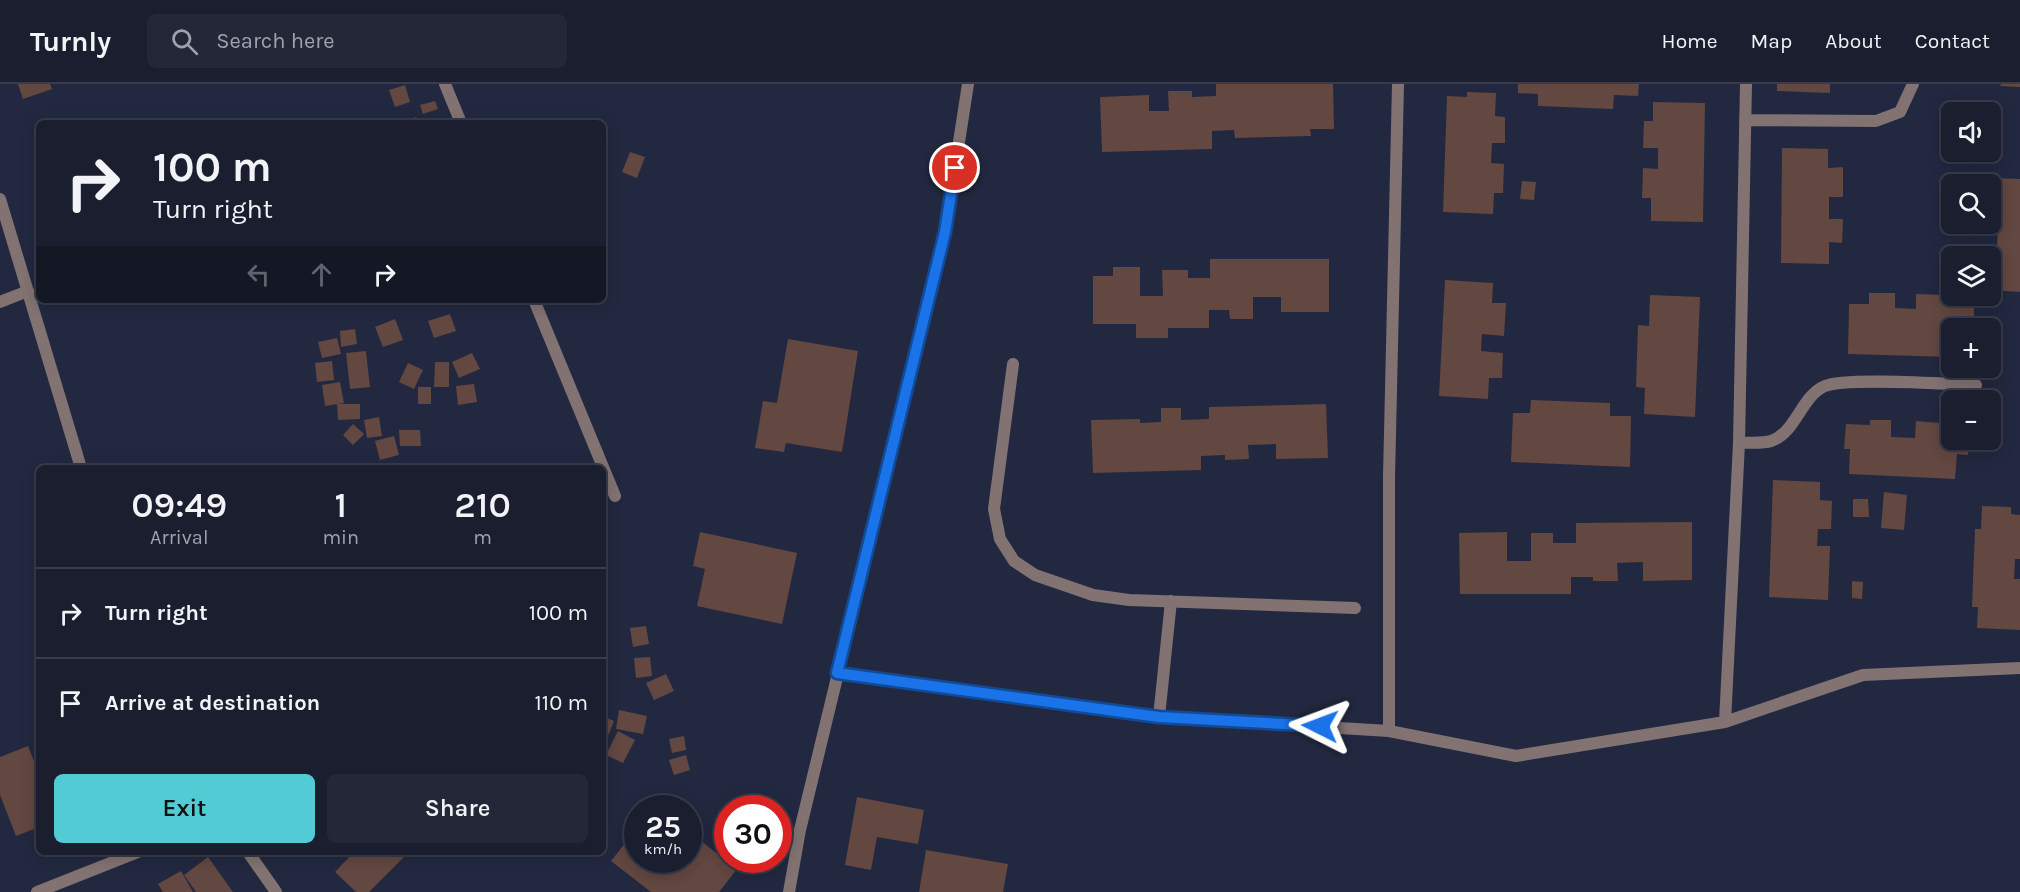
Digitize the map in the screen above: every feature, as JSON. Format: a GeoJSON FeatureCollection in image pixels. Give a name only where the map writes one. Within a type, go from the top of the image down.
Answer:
{"type":"FeatureCollection","features":[{"type":"Feature","properties":{"kind":"street"},"geometry":{"type":"LineString","coordinates":[[445,84],[460,120]]}},
{"type":"Feature","properties":{"kind":"street"},"geometry":{"type":"LineString","coordinates":[[789,892],[800,830],[837,673],[945,232],[968,84]]}},
{"type":"Feature","properties":{"kind":"street"},"geometry":{"type":"LineString","coordinates":[[1389,730],[1389,477],[1398,84]]}},
{"type":"Feature","properties":{"kind":"street"},"geometry":{"type":"LineString","coordinates":[[1725,722],[1739,443],[1746,84]]}},
{"type":"Feature","properties":{"kind":"street"},"geometry":{"type":"LineString","coordinates":[[1745,120],[1876,121],[1900,112],[1913,84]]}},
{"type":"Feature","properties":{"kind":"street"},"geometry":{"type":"LineString","coordinates":[[0,200],[80,465]]}},
{"type":"Feature","properties":{"kind":"street"},"geometry":{"type":"LineString","coordinates":[[0,302],[27,291]]}},
{"type":"Feature","properties":{"kind":"street"},"geometry":{"type":"LineString","coordinates":[[535,303],[602,465]]}},
{"type":"Feature","properties":{"kind":"street"},"geometry":{"type":"LineString","coordinates":[[1013,364],[994,509],[1000,539],[1014,561],[1035,575],[1093,595],[1129,600],[1355,608]]}},
{"type":"Feature","properties":{"kind":"street"},"geometry":{"type":"LineString","coordinates":[[1739,443],[1772,441],[1788,429],[1808,400],[1825,386],[1848,383],[1976,385]]}},
{"type":"Feature","properties":{"kind":"street"},"geometry":{"type":"LineString","coordinates":[[606,474],[615,496]]}},
{"type":"Feature","properties":{"kind":"street"},"geometry":{"type":"LineString","coordinates":[[1159,717],[1171,601]]}},
{"type":"Feature","properties":{"kind":"street"},"geometry":{"type":"LineString","coordinates":[[837,673],[1159,717],[1389,730],[1516,756],[1725,722],[1863,675],[2020,668]]}},
{"type":"Feature","properties":{"kind":"street"},"geometry":{"type":"LineString","coordinates":[[37,892],[130,855]]}},
{"type":"Feature","properties":{"kind":"street"},"geometry":{"type":"LineString","coordinates":[[250,855],[276,892]]}},
{"type":"Feature","properties":{"kind":"building"},"geometry":{"type":"Polygon","coordinates":[[[18,84],[50,84],[52,89],[23,99],[18,84]]]}},
{"type":"Feature","properties":{"kind":"building"},"geometry":{"type":"Polygon","coordinates":[[[1216,84],[1333,84],[1334,129],[1310,129],[1311,136],[1235,138],[1234,130],[1212,131],[1212,149],[1102,152],[1100,97],[1149,95],[1149,111],[1169,111],[1168,91],[1192,91],[1192,97],[1216,96],[1216,84]]]}},
{"type":"Feature","properties":{"kind":"building"},"geometry":{"type":"Polygon","coordinates":[[[1518,84],[1639,84],[1638,96],[1614,95],[1613,109],[1538,106],[1538,94],[1518,93],[1518,84]]]}},
{"type":"Feature","properties":{"kind":"building"},"geometry":{"type":"Polygon","coordinates":[[[1777,84],[1830,84],[1830,93],[1777,91],[1777,84]]]}},
{"type":"Feature","properties":{"kind":"building"},"geometry":{"type":"Polygon","coordinates":[[[2001,84],[2020,84],[2020,87],[2000,86],[2001,84]]]}},
{"type":"Feature","properties":{"kind":"building"},"geometry":{"type":"Polygon","coordinates":[[[405,85],[410,102],[395,107],[389,90],[405,85]]]}},
{"type":"Feature","properties":{"kind":"building"},"geometry":{"type":"Polygon","coordinates":[[[1467,92],[1496,93],[1495,116],[1505,117],[1505,143],[1492,143],[1491,163],[1504,164],[1503,193],[1494,193],[1493,214],[1443,212],[1447,96],[1467,97],[1467,92]]]}},
{"type":"Feature","properties":{"kind":"building"},"geometry":{"type":"Polygon","coordinates":[[[435,101],[438,109],[423,114],[420,105],[435,101]]]}},
{"type":"Feature","properties":{"kind":"building"},"geometry":{"type":"Polygon","coordinates":[[[1653,102],[1705,103],[1703,222],[1651,221],[1651,198],[1642,198],[1643,168],[1658,169],[1658,148],[1643,148],[1644,121],[1653,121],[1653,102]]]}},
{"type":"Feature","properties":{"kind":"building"},"geometry":{"type":"Polygon","coordinates":[[[1782,148],[1828,149],[1828,168],[1843,167],[1843,197],[1829,197],[1829,219],[1843,219],[1842,243],[1829,242],[1829,264],[1781,263],[1782,148]]]}},
{"type":"Feature","properties":{"kind":"building"},"geometry":{"type":"Polygon","coordinates":[[[630,152],[645,157],[637,178],[622,172],[630,152]]]}},
{"type":"Feature","properties":{"kind":"building"},"geometry":{"type":"Polygon","coordinates":[[[2001,178],[2020,179],[2020,292],[2001,291],[2001,246],[1997,246],[1998,234],[2001,234],[2001,178]]]}},
{"type":"Feature","properties":{"kind":"building"},"geometry":{"type":"Polygon","coordinates":[[[1522,181],[1536,182],[1534,200],[1520,199],[1522,181]]]}},
{"type":"Feature","properties":{"kind":"building"},"geometry":{"type":"Polygon","coordinates":[[[1210,259],[1329,259],[1329,312],[1281,312],[1281,297],[1253,297],[1253,319],[1230,319],[1229,310],[1209,310],[1209,328],[1168,328],[1168,338],[1136,338],[1136,324],[1093,324],[1093,276],[1113,276],[1113,267],[1140,267],[1140,296],[1163,296],[1162,270],[1188,270],[1188,278],[1210,278],[1210,259]]]}},
{"type":"Feature","properties":{"kind":"building"},"geometry":{"type":"Polygon","coordinates":[[[1445,280],[1493,283],[1492,303],[1506,303],[1504,336],[1482,334],[1481,351],[1503,353],[1502,378],[1489,378],[1488,399],[1439,396],[1445,280]]]}},
{"type":"Feature","properties":{"kind":"building"},"geometry":{"type":"Polygon","coordinates":[[[1869,293],[1895,293],[1895,308],[1916,309],[1916,294],[1941,295],[1941,306],[1974,306],[1974,318],[1941,318],[1941,357],[1848,354],[1849,304],[1869,304],[1869,293]]]}},
{"type":"Feature","properties":{"kind":"building"},"geometry":{"type":"Polygon","coordinates":[[[1650,295],[1700,297],[1695,417],[1644,414],[1645,388],[1636,387],[1638,325],[1649,326],[1650,295]]]}},
{"type":"Feature","properties":{"kind":"building"},"geometry":{"type":"Polygon","coordinates":[[[450,314],[456,331],[434,338],[428,321],[450,314]]]}},
{"type":"Feature","properties":{"kind":"building"},"geometry":{"type":"Polygon","coordinates":[[[395,319],[403,340],[383,347],[375,327],[395,319]]]}},
{"type":"Feature","properties":{"kind":"building"},"geometry":{"type":"Polygon","coordinates":[[[355,329],[357,344],[341,347],[340,331],[355,329]]]}},
{"type":"Feature","properties":{"kind":"building"},"geometry":{"type":"Polygon","coordinates":[[[337,338],[341,354],[322,358],[318,342],[337,338]]]}},
{"type":"Feature","properties":{"kind":"building"},"geometry":{"type":"Polygon","coordinates":[[[788,339],[858,351],[842,452],[786,443],[784,452],[755,448],[763,401],[777,403],[788,339]]]}},
{"type":"Feature","properties":{"kind":"building"},"geometry":{"type":"Polygon","coordinates":[[[366,351],[370,387],[350,389],[346,353],[366,351]]]}},
{"type":"Feature","properties":{"kind":"building"},"geometry":{"type":"Polygon","coordinates":[[[472,353],[480,369],[459,378],[452,362],[472,353]]]}},
{"type":"Feature","properties":{"kind":"building"},"geometry":{"type":"Polygon","coordinates":[[[332,361],[334,380],[317,382],[315,363],[332,361]]]}},
{"type":"Feature","properties":{"kind":"building"},"geometry":{"type":"Polygon","coordinates":[[[435,362],[449,362],[449,387],[434,387],[435,362]]]}},
{"type":"Feature","properties":{"kind":"building"},"geometry":{"type":"Polygon","coordinates":[[[408,363],[423,370],[414,389],[399,382],[408,363]]]}},
{"type":"Feature","properties":{"kind":"building"},"geometry":{"type":"Polygon","coordinates":[[[340,382],[344,403],[325,406],[322,385],[340,382]]]}},
{"type":"Feature","properties":{"kind":"building"},"geometry":{"type":"Polygon","coordinates":[[[474,384],[477,402],[458,405],[456,386],[474,384]]]}},
{"type":"Feature","properties":{"kind":"building"},"geometry":{"type":"Polygon","coordinates":[[[418,387],[431,387],[431,404],[418,404],[418,387]]]}},
{"type":"Feature","properties":{"kind":"building"},"geometry":{"type":"Polygon","coordinates":[[[1531,400],[1610,403],[1610,416],[1631,416],[1630,467],[1511,462],[1513,413],[1530,413],[1531,400]]]}},
{"type":"Feature","properties":{"kind":"building"},"geometry":{"type":"Polygon","coordinates":[[[337,404],[360,404],[360,419],[338,420],[337,404]]]}},
{"type":"Feature","properties":{"kind":"building"},"geometry":{"type":"Polygon","coordinates":[[[1326,404],[1328,458],[1276,459],[1276,444],[1248,445],[1249,459],[1225,460],[1225,455],[1201,456],[1201,470],[1093,473],[1091,420],[1140,419],[1140,423],[1161,422],[1161,408],[1181,408],[1181,420],[1209,419],[1209,407],[1326,404]]]}},
{"type":"Feature","properties":{"kind":"building"},"geometry":{"type":"Polygon","coordinates":[[[379,417],[382,436],[367,438],[364,420],[379,417]]]}},
{"type":"Feature","properties":{"kind":"building"},"geometry":{"type":"Polygon","coordinates":[[[1870,420],[1891,420],[1891,437],[1915,438],[1916,421],[1940,423],[1941,450],[1968,450],[1968,455],[1957,454],[1955,479],[1849,474],[1850,449],[1844,449],[1846,424],[1870,425],[1870,420]]]}},
{"type":"Feature","properties":{"kind":"building"},"geometry":{"type":"Polygon","coordinates":[[[353,424],[364,434],[353,445],[343,435],[353,424]]]}},
{"type":"Feature","properties":{"kind":"building"},"geometry":{"type":"Polygon","coordinates":[[[399,430],[420,430],[421,446],[400,446],[399,430]]]}},
{"type":"Feature","properties":{"kind":"building"},"geometry":{"type":"Polygon","coordinates":[[[394,436],[399,455],[380,460],[375,441],[394,436]]]}},
{"type":"Feature","properties":{"kind":"building"},"geometry":{"type":"Polygon","coordinates":[[[1773,480],[1820,482],[1820,500],[1832,501],[1831,529],[1818,529],[1817,546],[1830,546],[1828,600],[1769,597],[1773,480]]]}},
{"type":"Feature","properties":{"kind":"building"},"geometry":{"type":"Polygon","coordinates":[[[1884,492],[1907,495],[1904,530],[1881,528],[1884,492]]]}},
{"type":"Feature","properties":{"kind":"building"},"geometry":{"type":"Polygon","coordinates":[[[1853,499],[1868,499],[1869,517],[1853,517],[1853,499]]]}},
{"type":"Feature","properties":{"kind":"building"},"geometry":{"type":"Polygon","coordinates":[[[1982,506],[2011,507],[2011,514],[2020,515],[2020,559],[2015,559],[2014,579],[2020,579],[2020,630],[1977,628],[1978,607],[1972,607],[1975,529],[1981,529],[1982,506]]]}},
{"type":"Feature","properties":{"kind":"building"},"geometry":{"type":"Polygon","coordinates":[[[1692,522],[1692,580],[1643,581],[1643,562],[1617,563],[1618,581],[1593,581],[1593,577],[1571,577],[1571,594],[1460,594],[1459,533],[1507,532],[1507,561],[1531,561],[1531,533],[1553,533],[1553,543],[1576,543],[1576,523],[1692,522]]]}},
{"type":"Feature","properties":{"kind":"building"},"geometry":{"type":"Polygon","coordinates":[[[700,532],[797,553],[782,624],[697,606],[705,569],[693,566],[700,532]]]}},
{"type":"Feature","properties":{"kind":"building"},"geometry":{"type":"Polygon","coordinates":[[[1852,581],[1863,582],[1862,599],[1852,598],[1852,581]]]}},
{"type":"Feature","properties":{"kind":"building"},"geometry":{"type":"Polygon","coordinates":[[[646,626],[649,644],[633,647],[630,628],[646,626]]]}},
{"type":"Feature","properties":{"kind":"building"},"geometry":{"type":"Polygon","coordinates":[[[650,657],[652,676],[636,678],[634,658],[650,657]]]}},
{"type":"Feature","properties":{"kind":"building"},"geometry":{"type":"Polygon","coordinates":[[[666,674],[674,691],[654,700],[646,683],[666,674]]]}},
{"type":"Feature","properties":{"kind":"building"},"geometry":{"type":"Polygon","coordinates":[[[619,710],[647,716],[643,734],[616,729],[619,710]]]}},
{"type":"Feature","properties":{"kind":"building"},"geometry":{"type":"Polygon","coordinates":[[[606,717],[614,721],[606,741],[606,717]]]}},
{"type":"Feature","properties":{"kind":"building"},"geometry":{"type":"Polygon","coordinates":[[[618,731],[635,740],[623,763],[606,755],[618,731]]]}},
{"type":"Feature","properties":{"kind":"building"},"geometry":{"type":"Polygon","coordinates":[[[684,736],[686,750],[672,753],[669,739],[684,736]]]}},
{"type":"Feature","properties":{"kind":"building"},"geometry":{"type":"Polygon","coordinates":[[[28,746],[36,766],[36,828],[16,836],[0,795],[0,757],[28,746]]]}},
{"type":"Feature","properties":{"kind":"building"},"geometry":{"type":"Polygon","coordinates":[[[686,755],[690,770],[674,775],[669,760],[686,755]]]}},
{"type":"Feature","properties":{"kind":"building"},"geometry":{"type":"Polygon","coordinates":[[[857,797],[924,810],[918,844],[877,837],[871,870],[845,865],[857,797]]]}},
{"type":"Feature","properties":{"kind":"building"},"geometry":{"type":"Polygon","coordinates":[[[702,842],[714,851],[714,873],[734,873],[719,892],[651,892],[626,873],[702,873],[702,842]]]}},
{"type":"Feature","properties":{"kind":"building"},"geometry":{"type":"Polygon","coordinates":[[[624,844],[624,871],[611,861],[624,844]]]}},
{"type":"Feature","properties":{"kind":"building"},"geometry":{"type":"Polygon","coordinates":[[[926,850],[1008,864],[1003,892],[919,892],[926,850]]]}},
{"type":"Feature","properties":{"kind":"building"},"geometry":{"type":"Polygon","coordinates":[[[351,855],[406,855],[369,892],[356,892],[335,872],[351,855]]]}},
{"type":"Feature","properties":{"kind":"building"},"geometry":{"type":"Polygon","coordinates":[[[208,857],[233,892],[196,892],[184,875],[208,857]]]}},
{"type":"Feature","properties":{"kind":"building"},"geometry":{"type":"Polygon","coordinates":[[[181,871],[193,892],[163,892],[158,884],[181,871]]]}},
{"type":"Feature","properties":{"kind":"route"},"geometry":{"type":"LineString","coordinates":[[955,168],[945,232],[837,673],[1159,717],[1320,726]]}}]}
